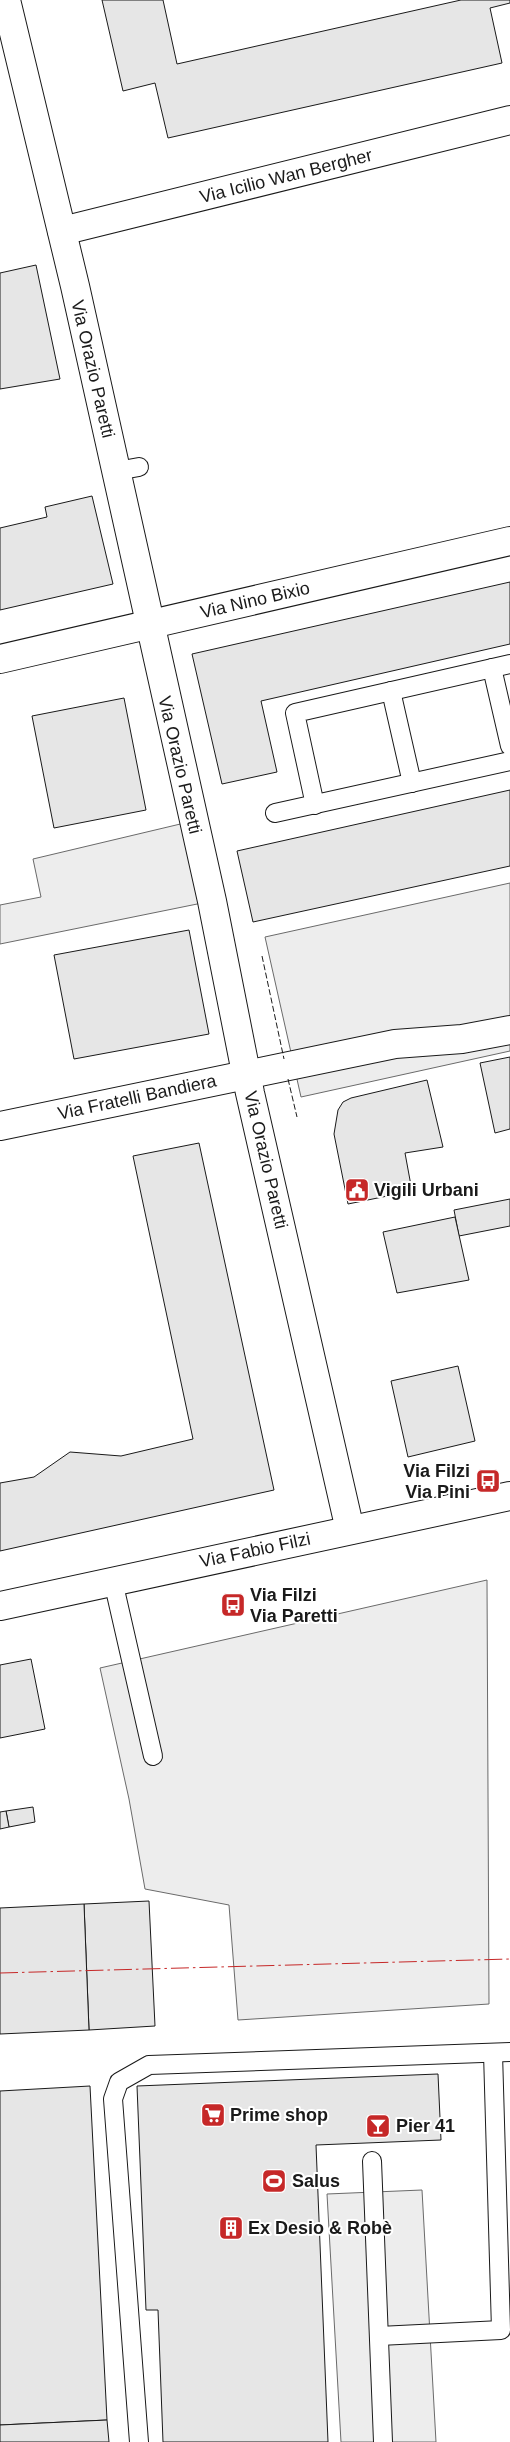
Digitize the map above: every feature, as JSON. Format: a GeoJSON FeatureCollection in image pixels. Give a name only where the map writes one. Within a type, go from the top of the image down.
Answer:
{"type":"FeatureCollection","features":[{"type":"Feature","properties":{"kind":"street","name":"Via Orazio Paretti"},"geometry":{"type":"LineString","coordinates":[[6,0],[62,231],[128,469],[148,624],[212,901],[246,1073],[350,1530]]}},
{"type":"Feature","properties":{"kind":"street","name":"Via Icilio Wan Bergher"},"geometry":{"type":"LineString","coordinates":[[62,231],[510,120]]}},
{"type":"Feature","properties":{"kind":"street","name":"Via Nino Bixio"},"geometry":{"type":"LineString","coordinates":[[0,660],[510,541]]}},
{"type":"Feature","properties":{"kind":"street","name":"Via Fratelli Bandiera"},"geometry":{"type":"LineString","coordinates":[[0,1126],[246,1073],[286,1068],[395,1044],[462,1039],[510,1030]]}},
{"type":"Feature","properties":{"kind":"street","name":"Via Fabio Filzi"},"geometry":{"type":"LineString","coordinates":[[0,1606],[510,1496]]}},
{"type":"Feature","properties":{"kind":"lane"},"geometry":{"type":"LineString","coordinates":[[315,805],[295,713],[510,664]]}},
{"type":"Feature","properties":{"kind":"lane"},"geometry":{"type":"LineString","coordinates":[[492,668],[510,746]]}},
{"type":"Feature","properties":{"kind":"lane"},"geometry":{"type":"LineString","coordinates":[[391,691],[412,783]]}},
{"type":"Feature","properties":{"kind":"lane"},"geometry":{"type":"LineString","coordinates":[[275,813],[510,761]]}},
{"type":"Feature","properties":{"kind":"lane"},"geometry":{"type":"LineString","coordinates":[[114,1581],[153,1756]]}},
{"type":"Feature","properties":{"kind":"lane"},"geometry":{"type":"LineString","coordinates":[[139,2442],[113,2099],[119,2082],[149,2065],[502,2052],[501,2330],[379,2336]]}},
{"type":"Feature","properties":{"kind":"lane"},"geometry":{"type":"LineString","coordinates":[[372,2161],[383,2442]]}},
{"type":"Feature","properties":{"kind":"shaded area"},"geometry":{"type":"Polygon","coordinates":[[[193,821],[212,901],[0,944],[0,905],[41,897],[33,859],[193,821]]]}},
{"type":"Feature","properties":{"kind":"shaded area"},"geometry":{"type":"Polygon","coordinates":[[[510,883],[510,1051],[301,1097],[265,937],[510,883]]]}},
{"type":"Feature","properties":{"kind":"shaded area"},"geometry":{"type":"Polygon","coordinates":[[[487,1580],[489,2004],[238,2020],[229,1905],[145,1889],[129,1799],[100,1668],[487,1580]]]}},
{"type":"Feature","properties":{"kind":"shaded area"},"geometry":{"type":"Polygon","coordinates":[[[422,2190],[436,2442],[341,2442],[327,2194],[422,2190]]]}},
{"type":"Feature","properties":{"kind":"building"},"geometry":{"type":"Polygon","coordinates":[[[102,0],[163,0],[177,64],[461,0],[510,0],[510,3],[490,8],[502,63],[168,138],[155,83],[123,91],[102,0]]]}},
{"type":"Feature","properties":{"kind":"building"},"geometry":{"type":"Polygon","coordinates":[[[36,265],[60,379],[0,389],[0,273],[36,265]]]}},
{"type":"Feature","properties":{"kind":"building"},"geometry":{"type":"Polygon","coordinates":[[[92,496],[113,584],[0,610],[0,528],[47,517],[45,507],[92,496]]]}},
{"type":"Feature","properties":{"kind":"building"},"geometry":{"type":"Polygon","coordinates":[[[510,582],[510,644],[261,701],[277,772],[222,784],[192,654],[510,582]]]}},
{"type":"Feature","properties":{"kind":"building"},"geometry":{"type":"Polygon","coordinates":[[[124,698],[146,810],[54,828],[32,716],[124,698]]]}},
{"type":"Feature","properties":{"kind":"building"},"geometry":{"type":"Polygon","coordinates":[[[510,790],[510,866],[253,922],[237,851],[510,790]]]}},
{"type":"Feature","properties":{"kind":"building"},"geometry":{"type":"Polygon","coordinates":[[[189,930],[209,1034],[74,1059],[54,955],[189,930]]]}},
{"type":"Feature","properties":{"kind":"building"},"geometry":{"type":"Polygon","coordinates":[[[510,1057],[510,1129],[495,1133],[480,1063],[510,1057]]]}},
{"type":"Feature","properties":{"kind":"building"},"geometry":{"type":"Polygon","coordinates":[[[427,1080],[443,1147],[405,1153],[412,1191],[348,1204],[334,1134],[338,1110],[343,1102],[351,1098],[427,1080]]]}},
{"type":"Feature","properties":{"kind":"building"},"geometry":{"type":"Polygon","coordinates":[[[199,1143],[274,1490],[0,1551],[0,1483],[34,1477],[70,1452],[121,1456],[193,1439],[133,1156],[199,1143]]]}},
{"type":"Feature","properties":{"kind":"building"},"geometry":{"type":"Polygon","coordinates":[[[510,1199],[510,1226],[459,1236],[454,1210],[510,1199]]]}},
{"type":"Feature","properties":{"kind":"building"},"geometry":{"type":"Polygon","coordinates":[[[455,1217],[469,1280],[397,1293],[383,1232],[455,1217]]]}},
{"type":"Feature","properties":{"kind":"building"},"geometry":{"type":"Polygon","coordinates":[[[458,1366],[475,1441],[408,1457],[391,1381],[458,1366]]]}},
{"type":"Feature","properties":{"kind":"building"},"geometry":{"type":"Polygon","coordinates":[[[31,1659],[45,1729],[0,1738],[0,1665],[31,1659]]]}},
{"type":"Feature","properties":{"kind":"building"},"geometry":{"type":"Polygon","coordinates":[[[33,1807],[35,1822],[9,1827],[6,1811],[33,1807]]]}},
{"type":"Feature","properties":{"kind":"building"},"geometry":{"type":"Polygon","coordinates":[[[6,1811],[9,1827],[0,1829],[0,1812],[6,1811]]]}},
{"type":"Feature","properties":{"kind":"building"},"geometry":{"type":"Polygon","coordinates":[[[149,1901],[155,2026],[89,2030],[84,1904],[149,1901]]]}},
{"type":"Feature","properties":{"kind":"building"},"geometry":{"type":"Polygon","coordinates":[[[84,1904],[89,2030],[0,2034],[0,1908],[84,1904]]]}},
{"type":"Feature","properties":{"kind":"building","name":"Ex Desio & Robè"},"geometry":{"type":"Polygon","coordinates":[[[438,2074],[441,2140],[316,2145],[328,2442],[163,2442],[158,2310],[146,2310],[137,2086],[438,2074]]]}},
{"type":"Feature","properties":{"kind":"building"},"geometry":{"type":"Polygon","coordinates":[[[90,2086],[107,2420],[0,2425],[0,2091],[90,2086]]]}},
{"type":"Feature","properties":{"kind":"building"},"geometry":{"type":"Polygon","coordinates":[[[107,2420],[109,2442],[0,2442],[0,2425],[107,2420]]]}},
{"type":"Feature","properties":{"kind":"fence"},"geometry":{"type":"LineString","coordinates":[[262,956],[284,1059]]}},
{"type":"Feature","properties":{"kind":"fence"},"geometry":{"type":"LineString","coordinates":[[288,1079],[297,1117]]}},
{"type":"Feature","properties":{"kind":"power"},"geometry":{"type":"LineString","coordinates":[[0,1973],[510,1959]]}},
{"type":"Feature","properties":{"kind":"place","name":"Vigili Urbani"},"geometry":{"type":"Point","coordinates":[357,1190]}},
{"type":"Feature","properties":{"kind":"place","name":"Via Filzi Via Pini"},"geometry":{"type":"Point","coordinates":[488,1481]}},
{"type":"Feature","properties":{"kind":"place","name":"Via Filzi Via Paretti"},"geometry":{"type":"Point","coordinates":[233,1605]}},
{"type":"Feature","properties":{"kind":"place","name":"Prime shop"},"geometry":{"type":"Point","coordinates":[213,2115]}},
{"type":"Feature","properties":{"kind":"place","name":"Pier 41"},"geometry":{"type":"Point","coordinates":[378,2126]}},
{"type":"Feature","properties":{"kind":"place","name":"Salus"},"geometry":{"type":"Point","coordinates":[274,2181]}},
{"type":"Feature","properties":{"kind":"place","name":"Ex Desio & Robè"},"geometry":{"type":"Point","coordinates":[231,2228]}}]}
